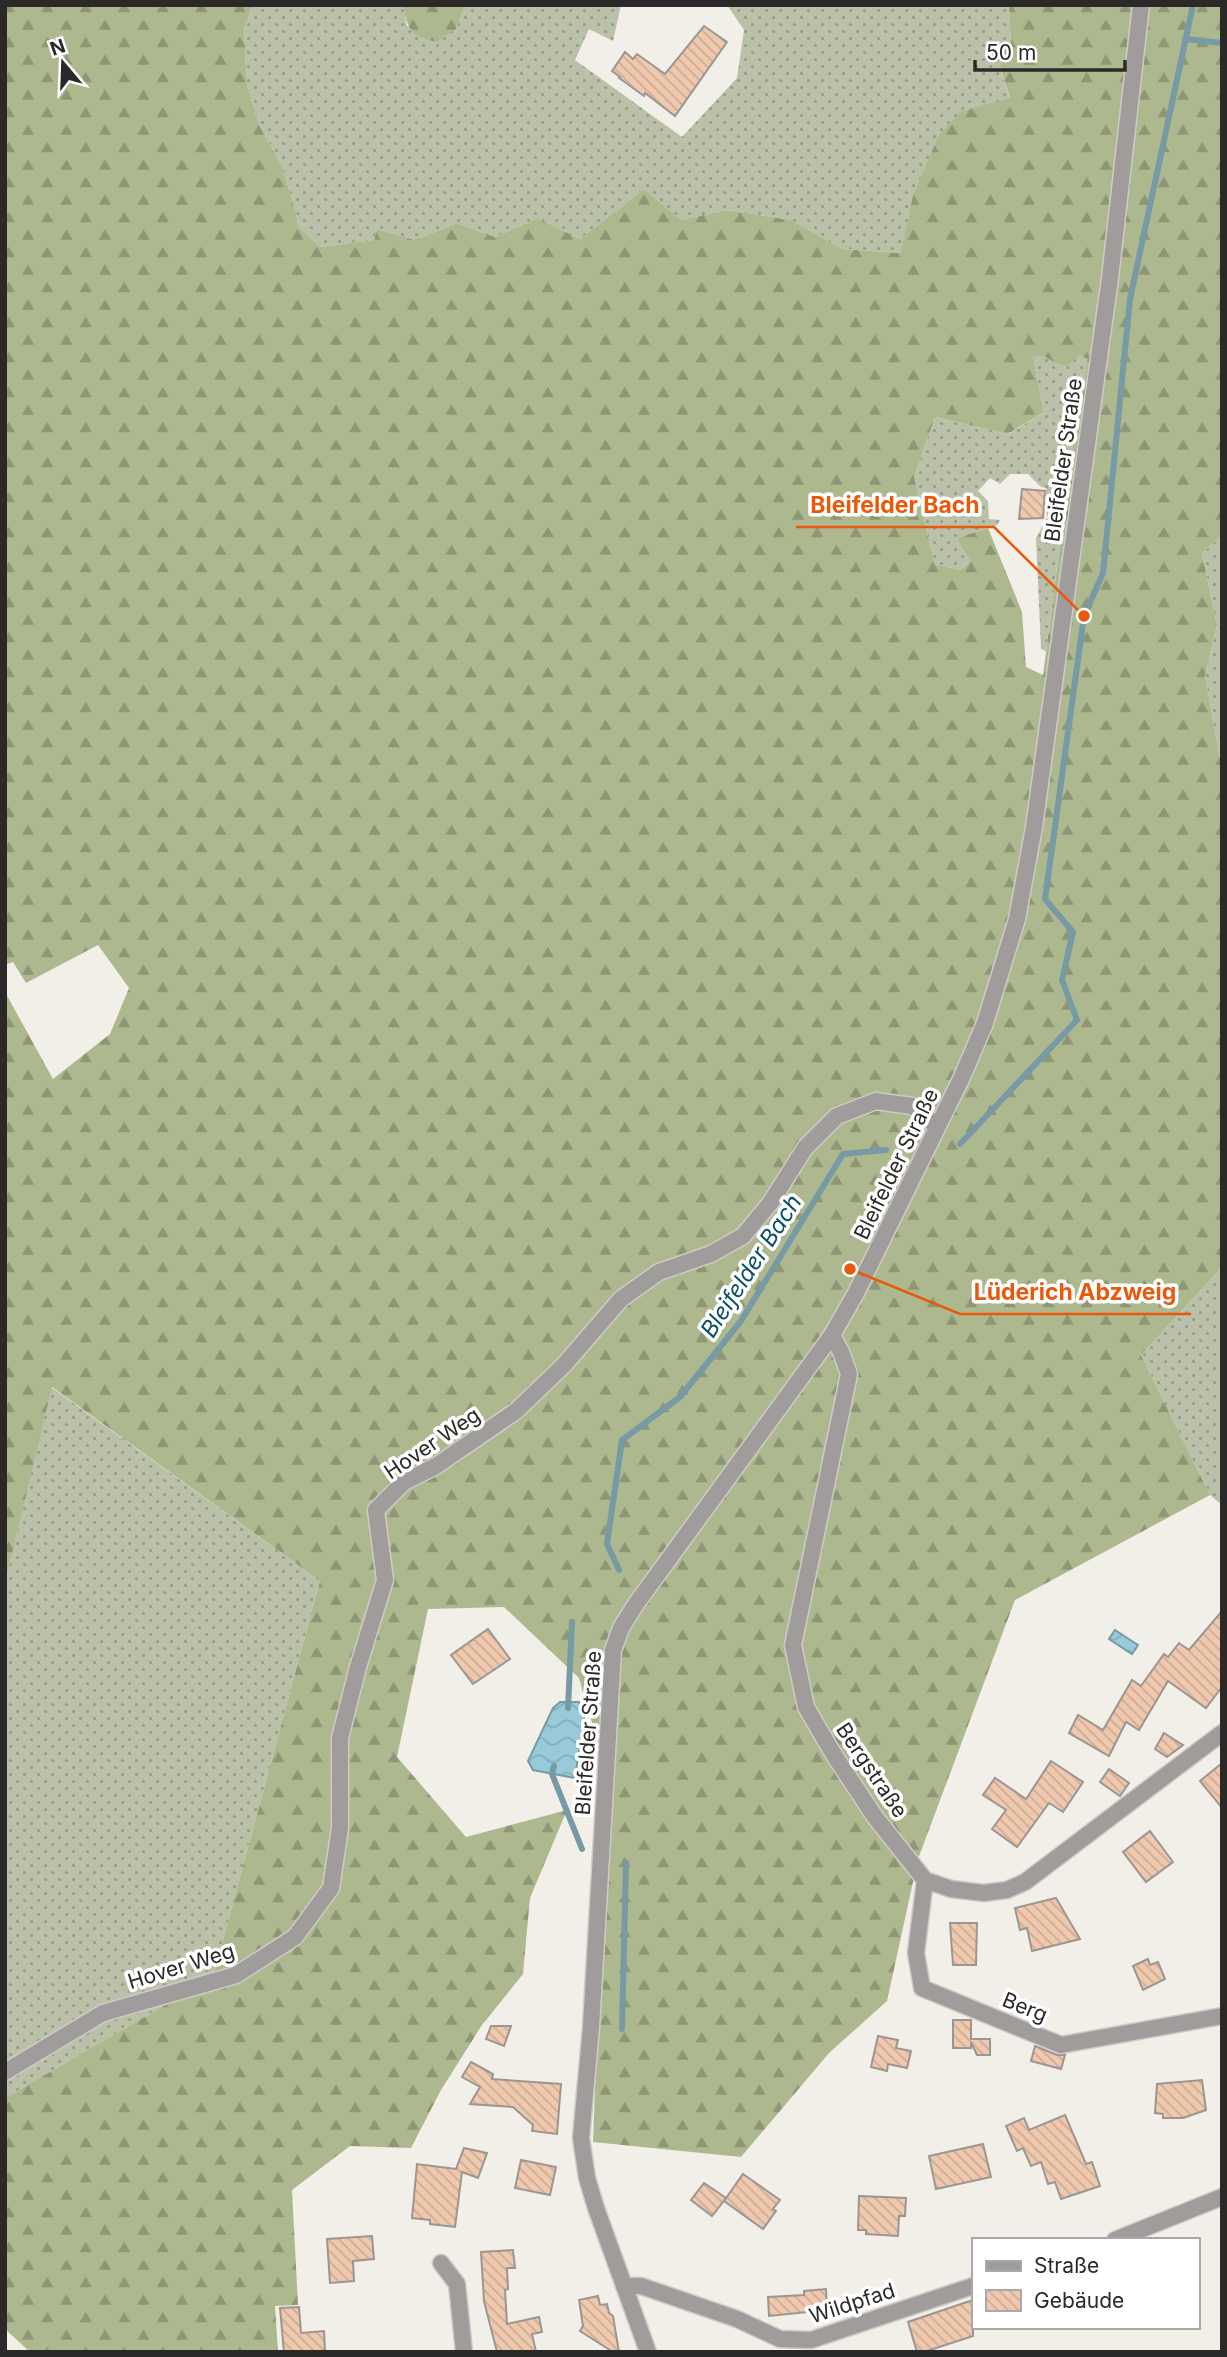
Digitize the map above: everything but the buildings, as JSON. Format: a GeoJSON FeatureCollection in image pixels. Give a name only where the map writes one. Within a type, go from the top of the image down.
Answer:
{"type":"FeatureCollection","features":[{"type":"Feature","properties":{"kind":"street","name":"Bleifelder Straße"},"geometry":{"type":"LineString","coordinates":[[648,2352],[587,2178],[581,2138],[591,2027],[613,1650],[621,1628],[635,1604],[832,1335],[856,1293],[962,1077],[985,1023],[1017,919],[1026,876],[1110,278],[1141,5]]}},
{"type":"Feature","properties":{"kind":"street","name":"Hover Weg"},"geometry":{"type":"LineString","coordinates":[[5,2072],[103,2013],[236,1975],[295,1937],[331,1888],[341,1828],[340,1738],[358,1667],[385,1580],[376,1510],[404,1482],[436,1466],[516,1411],[564,1365],[621,1299],[659,1272],[711,1254],[743,1236],[771,1202],[805,1148],[837,1116],[876,1101],[912,1106],[937,1126]]}},
{"type":"Feature","properties":{"kind":"street","name":"Bergstraße"},"geometry":{"type":"LineString","coordinates":[[832,1335],[849,1374],[793,1645],[806,1707],[875,1817],[925,1880]]}},
{"type":"Feature","properties":{"kind":"street"},"geometry":{"type":"LineString","coordinates":[[925,1880],[951,1889],[984,1893],[1007,1890],[1025,1882],[1222,1733]]}},
{"type":"Feature","properties":{"kind":"street","name":"Berg"},"geometry":{"type":"LineString","coordinates":[[925,1880],[916,1953],[922,1988],[1061,2045],[1222,2016]]}},
{"type":"Feature","properties":{"kind":"street"},"geometry":{"type":"LineString","coordinates":[[1120,2238],[1222,2197]]}},
{"type":"Feature","properties":{"kind":"street"},"geometry":{"type":"LineString","coordinates":[[441,2263],[457,2284],[464,2352]]}},
{"type":"Feature","properties":{"kind":"street","name":"Wildpfad"},"geometry":{"type":"LineString","coordinates":[[624,2286],[641,2286],[737,2319],[780,2339],[797,2341],[811,2340],[972,2286]]}},
{"type":"Feature","properties":{"kind":"green space"},"geometry":{"type":"Polygon","coordinates":[[[5,5],[253,5],[244,29],[247,84],[259,125],[282,166],[298,226],[320,247],[374,240],[377,229],[415,240],[457,223],[495,237],[538,218],[580,239],[644,189],[681,220],[726,210],[791,220],[843,249],[901,253],[913,196],[939,135],[962,111],[1010,98],[1000,67],[1011,44],[1009,5],[1222,5],[1222,536],[1202,553],[1217,625],[1205,676],[1222,769],[1222,1267],[1141,1355],[1210,1495],[1015,1600],[918,1859],[887,2001],[829,2053],[741,2157],[593,2142],[607,1774],[579,1678],[504,1607],[428,1609],[397,1757],[466,1837],[567,1810],[530,1898],[523,1974],[482,2025],[441,2090],[411,2148],[350,2146],[292,2190],[298,2305],[275,2306],[278,2352],[30,2352],[5,2329],[5,2098],[213,1977],[320,1581],[52,1387],[5,1583],[5,992],[53,1079],[110,1034],[129,988],[98,945],[26,983],[13,962],[5,965],[5,5]],[[1042,355],[1033,358],[1044,412],[1008,434],[935,417],[914,477],[935,564],[961,570],[970,561],[956,538],[988,528],[1022,612],[1026,667],[1043,675],[1067,491],[1088,359],[1079,356],[1069,364],[1061,365],[1042,355]]]}},
{"type":"Feature","properties":{"kind":"green space"},"geometry":{"type":"Polygon","coordinates":[[[253,5],[403,5],[407,26],[456,29],[465,5],[621,5],[613,41],[589,29],[575,60],[682,137],[737,78],[744,30],[727,5],[1009,5],[1011,44],[1000,68],[1010,99],[962,111],[908,229],[902,253],[843,249],[791,220],[726,210],[681,220],[644,189],[580,239],[538,218],[495,237],[457,223],[415,240],[377,229],[374,240],[320,247],[298,226],[282,166],[259,125],[247,84],[244,29],[253,5]]]}},
{"type":"Feature","properties":{"kind":"green space"},"geometry":{"type":"Polygon","coordinates":[[[403,5],[465,5],[456,29],[437,42],[412,31],[403,5]]]}},
{"type":"Feature","properties":{"kind":"green space"},"geometry":{"type":"Polygon","coordinates":[[[1042,354],[1089,359],[1067,491],[1046,651],[1041,649],[1036,538],[1047,518],[1046,488],[1041,487],[1028,474],[1010,474],[1000,484],[990,478],[978,491],[988,501],[989,519],[1000,520],[997,525],[956,538],[970,561],[961,570],[935,564],[914,477],[935,417],[1009,434],[1044,412],[1033,358],[1042,354]]]}},
{"type":"Feature","properties":{"kind":"green space"},"geometry":{"type":"Polygon","coordinates":[[[1222,536],[1222,769],[1205,676],[1217,625],[1202,553],[1222,536]]]}},
{"type":"Feature","properties":{"kind":"green space"},"geometry":{"type":"Polygon","coordinates":[[[1222,1267],[1222,1505],[1210,1495],[1141,1355],[1222,1267]]]}},
{"type":"Feature","properties":{"kind":"green space"},"geometry":{"type":"Polygon","coordinates":[[[51,1387],[320,1581],[213,1977],[5,2098],[5,1583],[51,1387]]]}},
{"type":"Feature","properties":{"kind":"water"},"geometry":{"type":"Polygon","coordinates":[[[1115,1630],[1138,1645],[1132,1654],[1109,1639],[1115,1630]]]}},
{"type":"Feature","properties":{"kind":"water"},"geometry":{"type":"Polygon","coordinates":[[[560,1702],[579,1702],[585,1712],[575,1778],[533,1770],[528,1761],[553,1708],[560,1702]]]}},
{"type":"Feature","properties":{"kind":"waterway","name":"Bleifelder Bach"},"geometry":{"type":"LineString","coordinates":[[960,1144],[1077,1020],[1062,980],[1073,932],[1045,899],[1084,616],[1103,573],[1130,299],[1193,5]]}},
{"type":"Feature","properties":{"kind":"waterway"},"geometry":{"type":"LineString","coordinates":[[1185,39],[1222,43]]}},
{"type":"Feature","properties":{"kind":"waterway","name":"Bleifelder Bach"},"geometry":{"type":"LineString","coordinates":[[619,1570],[607,1544],[622,1440],[680,1397],[741,1321],[843,1154],[886,1150]]}},
{"type":"Feature","properties":{"kind":"waterway","name":"Bleifelder Bach"},"geometry":{"type":"LineString","coordinates":[[568,1708],[572,1622]]}},
{"type":"Feature","properties":{"kind":"waterway","name":"Bleifelder Bach"},"geometry":{"type":"LineString","coordinates":[[554,1766],[552,1774],[582,1849]]}},
{"type":"Feature","properties":{"kind":"waterway","name":"Bleifelder Bach"},"geometry":{"type":"LineString","coordinates":[[622,2029],[626,1863]]}},
{"type":"Feature","properties":{"kind":"place","name":"Bleifelder Bach"},"geometry":{"type":"Point","coordinates":[1084,616]}},
{"type":"Feature","properties":{"kind":"place","name":"Lüderich Abzweig"},"geometry":{"type":"Point","coordinates":[850,1269]}}]}
